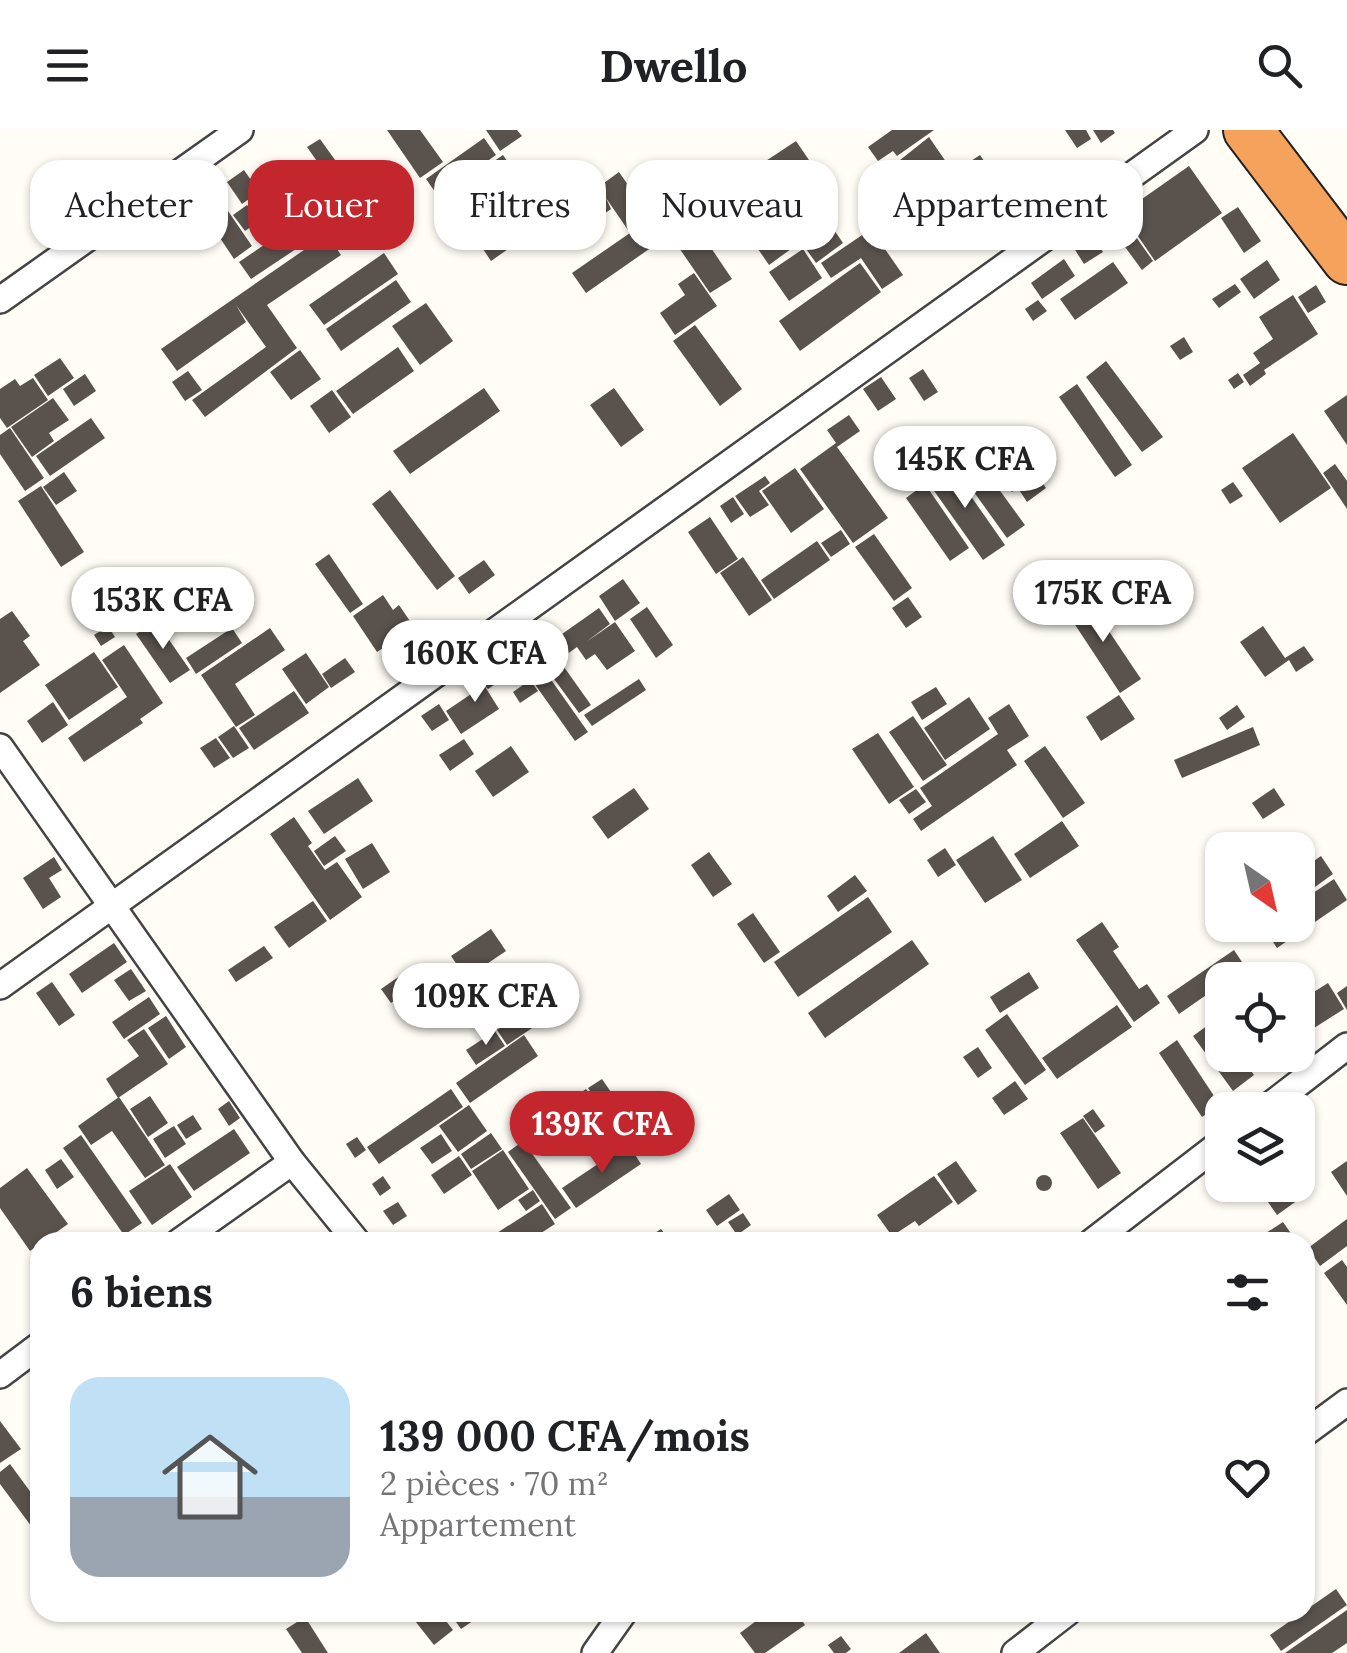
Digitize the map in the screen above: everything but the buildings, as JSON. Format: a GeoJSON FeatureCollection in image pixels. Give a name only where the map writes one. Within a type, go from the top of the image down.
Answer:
{"type":"FeatureCollection","features":[{"type":"Feature","properties":{"kind":"highway"},"geometry":{"type":"LineString","coordinates":[[1248,130],[1347,260]]}},
{"type":"Feature","properties":{"kind":"street"},"geometry":{"type":"LineString","coordinates":[[0,300],[240,130]]}},
{"type":"Feature","properties":{"kind":"street"},"geometry":{"type":"LineString","coordinates":[[0,986],[1195,130]]}},
{"type":"Feature","properties":{"kind":"street"},"geometry":{"type":"LineString","coordinates":[[0,747],[292,1162],[349,1232]]}},
{"type":"Feature","properties":{"kind":"street"},"geometry":{"type":"LineString","coordinates":[[1287,1092],[1347,1046]]}},
{"type":"Feature","properties":{"kind":"street"},"geometry":{"type":"LineString","coordinates":[[1105,1232],[1205,1155]]}},
{"type":"Feature","properties":{"kind":"street"},"geometry":{"type":"LineString","coordinates":[[193,1232],[292,1162]]}},
{"type":"Feature","properties":{"kind":"street"},"geometry":{"type":"LineString","coordinates":[[0,1375],[30,1352]]}},
{"type":"Feature","properties":{"kind":"street"},"geometry":{"type":"LineString","coordinates":[[1315,1426],[1347,1402]]}},
{"type":"Feature","properties":{"kind":"street"},"geometry":{"type":"LineString","coordinates":[[595,1653],[617,1622]]}},
{"type":"Feature","properties":{"kind":"street"},"geometry":{"type":"LineString","coordinates":[[1014,1653],[1055,1622]]}}]}
